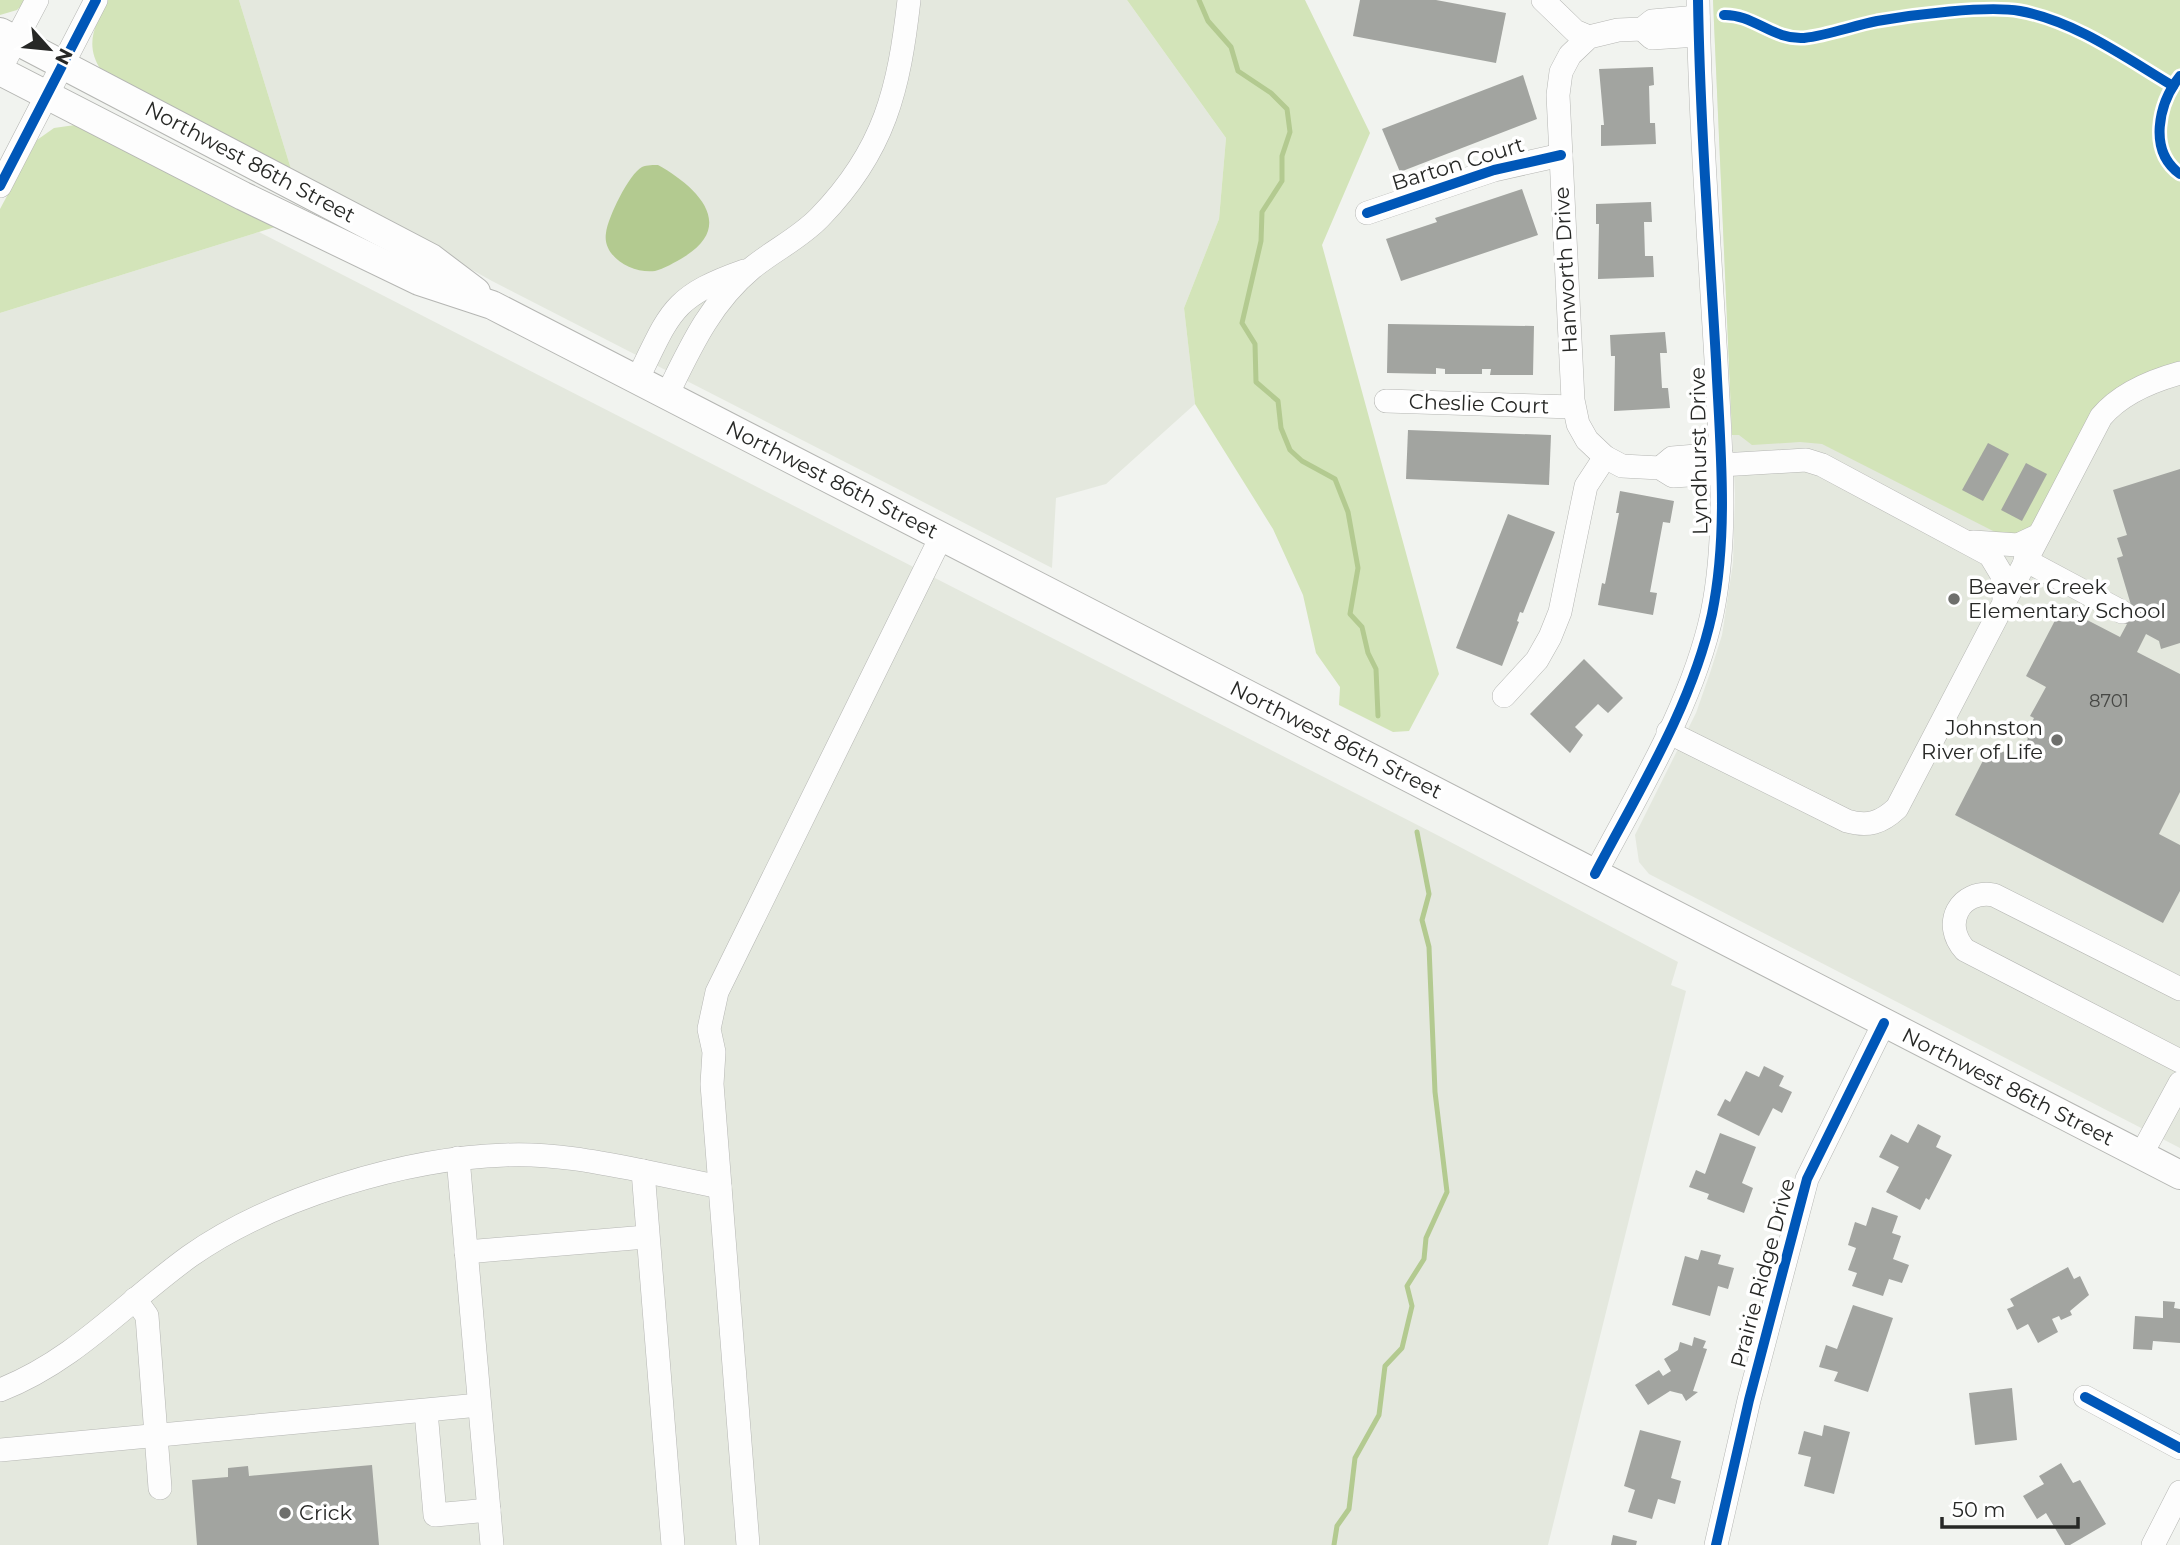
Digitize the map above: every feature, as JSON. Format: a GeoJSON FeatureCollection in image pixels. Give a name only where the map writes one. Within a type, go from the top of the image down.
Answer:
{"type":"FeatureCollection","features":[{"type":"Feature","properties":{"kind":"main road","name":"Northwest 86th Street"},"geometry":{"type":"LineString","coordinates":[[8,36],[431,258],[492,305]]}},
{"type":"Feature","properties":{"kind":"main road","name":"Northwest 86th Street"},"geometry":{"type":"LineString","coordinates":[[0,71],[419,281],[492,305],[2180,1175]]}},
{"type":"Feature","properties":{"kind":"street"},"geometry":{"type":"LineString","coordinates":[[0,71],[8,36],[37,0]]}},
{"type":"Feature","properties":{"kind":"street"},"geometry":{"type":"LineString","coordinates":[[0,186],[96,0]]}},
{"type":"Feature","properties":{"kind":"street"},"geometry":{"type":"LineString","coordinates":[[667,395],[708,315],[753,268],[797,238],[820,217],[849,183],[877,139],[895,93],[909,0]]}},
{"type":"Feature","properties":{"kind":"street"},"geometry":{"type":"LineString","coordinates":[[1543,0],[1575,31],[1589,37],[1618,30],[1642,29],[1652,21],[1698,17]]}},
{"type":"Feature","properties":{"kind":"street","name":"Lyndhurst Drive"},"geometry":{"type":"LineString","coordinates":[[1595,874],[1668,732],[1700,656],[1712,614],[1721,528],[1721,464],[1698,17]]}},
{"type":"Feature","properties":{"kind":"street","name":"Hanworth Drive"},"geometry":{"type":"LineString","coordinates":[[1589,37],[1570,55],[1561,72],[1558,95],[1573,407],[1587,440],[1605,457]]}},
{"type":"Feature","properties":{"kind":"street","name":"Barton Court"},"geometry":{"type":"LineString","coordinates":[[1367,214],[1494,170],[1561,155]]}},
{"type":"Feature","properties":{"kind":"street"},"geometry":{"type":"LineString","coordinates":[[637,380],[674,308],[696,290],[753,268]]}},
{"type":"Feature","properties":{"kind":"street"},"geometry":{"type":"LineString","coordinates":[[1668,732],[1847,821],[1871,824],[1886,818],[1896,808],[2101,417],[2113,403],[2163,378],[2180,373]]}},
{"type":"Feature","properties":{"kind":"street","name":"Cheslie Court"},"geometry":{"type":"LineString","coordinates":[[1386,401],[1573,407]]}},
{"type":"Feature","properties":{"kind":"street"},"geometry":{"type":"LineString","coordinates":[[1504,696],[1537,660],[1550,637],[1560,612],[1586,486],[1605,457],[1622,466],[1660,468],[1672,458],[1721,464],[1806,460],[1822,464],[1990,555],[2002,575],[2004,599]]}},
{"type":"Feature","properties":{"kind":"street"},"geometry":{"type":"LineString","coordinates":[[1970,542],[2018,545],[2039,535]]}},
{"type":"Feature","properties":{"kind":"street"},"geometry":{"type":"LineString","coordinates":[[748,1545],[712,1084],[714,1052],[709,1029],[717,992],[942,536]]}},
{"type":"Feature","properties":{"kind":"street"},"geometry":{"type":"LineString","coordinates":[[2025,560],[2122,612]]}},
{"type":"Feature","properties":{"kind":"street"},"geometry":{"type":"LineString","coordinates":[[2180,989],[1994,895],[1975,895],[1966,899],[1955,915],[1954,934],[1965,950],[2180,1061]]}},
{"type":"Feature","properties":{"kind":"street","name":"Prairie Ridge Drive"},"geometry":{"type":"LineString","coordinates":[[1716,1545],[1749,1400],[1807,1179],[1884,1023]]}},
{"type":"Feature","properties":{"kind":"street"},"geometry":{"type":"LineString","coordinates":[[2141,1155],[2180,1083]]}},
{"type":"Feature","properties":{"kind":"street"},"geometry":{"type":"LineString","coordinates":[[0,1390],[45,1370],[84,1343],[135,1299],[193,1255],[263,1216],[323,1192],[458,1158],[547,1156],[643,1171],[720,1187]]}},
{"type":"Feature","properties":{"kind":"street"},"geometry":{"type":"LineString","coordinates":[[458,1158],[492,1545]]}},
{"type":"Feature","properties":{"kind":"street"},"geometry":{"type":"LineString","coordinates":[[643,1171],[646,1237],[673,1545]]}},
{"type":"Feature","properties":{"kind":"street"},"geometry":{"type":"LineString","coordinates":[[466,1252],[646,1237]]}},
{"type":"Feature","properties":{"kind":"street"},"geometry":{"type":"LineString","coordinates":[[135,1299],[147,1316],[160,1488]]}},
{"type":"Feature","properties":{"kind":"street"},"geometry":{"type":"LineString","coordinates":[[2085,1397],[2180,1448]]}},
{"type":"Feature","properties":{"kind":"street"},"geometry":{"type":"LineString","coordinates":[[0,1450],[479,1405]]}},
{"type":"Feature","properties":{"kind":"street"},"geometry":{"type":"LineString","coordinates":[[426,1411],[435,1515],[489,1510]]}},
{"type":"Feature","properties":{"kind":"street"},"geometry":{"type":"LineString","coordinates":[[2153,1545],[2180,1492]]}},
{"type":"Feature","properties":{"kind":"shaded area"},"geometry":{"type":"Polygon","coordinates":[[[0,0],[27,0],[17,10],[0,15],[0,0]]]}},
{"type":"Feature","properties":{"kind":"shaded area"},"geometry":{"type":"Polygon","coordinates":[[[108,0],[239,0],[291,169],[101,70],[92,43],[96,26],[108,0]]]}},
{"type":"Feature","properties":{"kind":"shaded area"},"geometry":{"type":"Polygon","coordinates":[[[239,0],[1127,0],[1226,138],[1219,219],[1184,308],[1195,404],[1106,484],[1056,498],[1052,568],[492,281],[291,169],[239,0]]]}},
{"type":"Feature","properties":{"kind":"shaded area"},"geometry":{"type":"Polygon","coordinates":[[[1127,0],[1305,0],[1370,133],[1322,245],[1439,674],[1409,731],[1393,732],[1339,705],[1340,687],[1316,653],[1303,595],[1273,529],[1195,404],[1184,308],[1219,219],[1226,138],[1127,0]]]}},
{"type":"Feature","properties":{"kind":"shaded area","name":"Beaver Creek Elementary School"},"geometry":{"type":"Polygon","coordinates":[[[1713,0],[2180,0],[2180,1148],[1649,874],[1639,862],[1635,835],[1696,713],[1722,635],[1733,563],[1735,494],[1713,0]]]}},
{"type":"Feature","properties":{"kind":"shaded area"},"geometry":{"type":"Polygon","coordinates":[[[1713,0],[2180,0],[2180,364],[2132,386],[2043,522],[2016,537],[1999,534],[1822,444],[1800,442],[1752,445],[1739,435],[1732,435],[1713,0]]]}},
{"type":"Feature","properties":{"kind":"shaded area"},"geometry":{"type":"Polygon","coordinates":[[[75,125],[275,227],[0,313],[0,209],[37,140],[54,128],[75,125]]]}},
{"type":"Feature","properties":{"kind":"shaded area"},"geometry":{"type":"Polygon","coordinates":[[[658,165],[685,183],[705,206],[709,219],[708,232],[700,244],[670,265],[655,271],[638,270],[614,256],[606,242],[606,233],[615,207],[631,178],[642,167],[658,165]]]}},
{"type":"Feature","properties":{"kind":"shaded area"},"geometry":{"type":"Polygon","coordinates":[[[259,232],[1439,836],[1678,962],[1671,985],[1686,991],[1548,1545],[0,1545],[0,313],[259,232]]]}},
{"type":"Feature","properties":{"kind":"building"},"geometry":{"type":"Polygon","coordinates":[[[1360,0],[1436,0],[1506,13],[1496,63],[1353,36],[1360,0]]]}},
{"type":"Feature","properties":{"kind":"building"},"geometry":{"type":"Polygon","coordinates":[[[1653,67],[1654,85],[1649,86],[1650,123],[1655,123],[1656,144],[1601,146],[1601,125],[1604,125],[1599,69],[1653,67]]]}},
{"type":"Feature","properties":{"kind":"building"},"geometry":{"type":"Polygon","coordinates":[[[1523,75],[1537,119],[1400,172],[1382,129],[1523,75]]]}},
{"type":"Feature","properties":{"kind":"building"},"geometry":{"type":"Polygon","coordinates":[[[1522,189],[1538,235],[1401,281],[1386,239],[1437,222],[1435,218],[1522,189]]]}},
{"type":"Feature","properties":{"kind":"building"},"geometry":{"type":"Polygon","coordinates":[[[1651,202],[1652,222],[1644,222],[1645,256],[1653,256],[1654,277],[1598,279],[1599,224],[1596,224],[1596,204],[1651,202]]]}},
{"type":"Feature","properties":{"kind":"building"},"geometry":{"type":"Polygon","coordinates":[[[1388,324],[1534,326],[1533,375],[1490,375],[1491,369],[1482,369],[1482,374],[1445,374],[1445,369],[1436,368],[1436,374],[1387,373],[1388,324]]]}},
{"type":"Feature","properties":{"kind":"building"},"geometry":{"type":"Polygon","coordinates":[[[1665,332],[1667,353],[1660,353],[1662,388],[1668,388],[1670,408],[1614,411],[1615,356],[1611,356],[1610,335],[1665,332]]]}},
{"type":"Feature","properties":{"kind":"building"},"geometry":{"type":"Polygon","coordinates":[[[1408,430],[1551,435],[1549,485],[1406,479],[1408,430]]]}},
{"type":"Feature","properties":{"kind":"building"},"geometry":{"type":"Polygon","coordinates":[[[1988,443],[2009,454],[1983,501],[1962,490],[1988,443]]]}},
{"type":"Feature","properties":{"kind":"building"},"geometry":{"type":"Polygon","coordinates":[[[2026,463],[2047,474],[2022,521],[2001,510],[2026,463]]]}},
{"type":"Feature","properties":{"kind":"building","name":"Beaver Creek Elementary School"},"geometry":{"type":"Polygon","coordinates":[[[2180,469],[2180,643],[2161,649],[2159,641],[2146,634],[2137,652],[2180,674],[2180,792],[2159,834],[2180,845],[2180,891],[2163,923],[1955,815],[1991,745],[2015,758],[2025,759],[2029,728],[2034,718],[2030,716],[2046,687],[2026,676],[2062,607],[2120,637],[2127,624],[2120,621],[2131,605],[2117,558],[2123,556],[2117,538],[2127,535],[2113,490],[2180,469]]]}},
{"type":"Feature","properties":{"kind":"building"},"geometry":{"type":"Polygon","coordinates":[[[1620,491],[1674,501],[1670,523],[1663,522],[1650,592],[1657,593],[1653,615],[1598,605],[1602,583],[1605,584],[1619,513],[1616,513],[1620,491]]]}},
{"type":"Feature","properties":{"kind":"building"},"geometry":{"type":"Polygon","coordinates":[[[1508,514],[1555,532],[1523,613],[1520,612],[1519,622],[1502,666],[1456,648],[1508,514]]]}},
{"type":"Feature","properties":{"kind":"building"},"geometry":{"type":"Polygon","coordinates":[[[1584,659],[1623,698],[1608,713],[1598,704],[1575,727],[1583,735],[1570,753],[1530,714],[1584,659]]]}},
{"type":"Feature","properties":{"kind":"building"},"geometry":{"type":"Polygon","coordinates":[[[1764,1066],[1784,1076],[1779,1086],[1792,1092],[1782,1113],[1773,1108],[1759,1136],[1717,1115],[1725,1099],[1730,1102],[1746,1071],[1759,1077],[1764,1066]]]}},
{"type":"Feature","properties":{"kind":"building"},"geometry":{"type":"Polygon","coordinates":[[[1918,1124],[1941,1136],[1936,1147],[1952,1155],[1929,1200],[1926,1198],[1920,1210],[1886,1192],[1899,1167],[1879,1157],[1891,1134],[1908,1143],[1918,1124]]]}},
{"type":"Feature","properties":{"kind":"building"},"geometry":{"type":"Polygon","coordinates":[[[1720,1133],[1756,1147],[1742,1183],[1753,1188],[1744,1213],[1707,1199],[1709,1194],[1689,1187],[1696,1170],[1705,1174],[1720,1133]]]}},
{"type":"Feature","properties":{"kind":"building"},"geometry":{"type":"Polygon","coordinates":[[[1872,1207],[1898,1216],[1892,1233],[1901,1236],[1893,1259],[1909,1265],[1902,1283],[1889,1279],[1883,1296],[1852,1286],[1857,1273],[1848,1270],[1856,1248],[1848,1245],[1855,1222],[1866,1226],[1872,1207]]]}},
{"type":"Feature","properties":{"kind":"building"},"geometry":{"type":"Polygon","coordinates":[[[1701,1250],[1721,1255],[1718,1264],[1734,1268],[1728,1289],[1718,1286],[1710,1316],[1672,1305],[1685,1256],[1698,1260],[1701,1250]]]}},
{"type":"Feature","properties":{"kind":"building"},"geometry":{"type":"Polygon","coordinates":[[[2068,1267],[2074,1279],[2080,1276],[2089,1295],[2070,1311],[2072,1315],[2061,1320],[2059,1316],[2052,1319],[2058,1332],[2038,1343],[2028,1324],[2017,1330],[2007,1309],[2014,1306],[2010,1299],[2068,1267]]]}},
{"type":"Feature","properties":{"kind":"building"},"geometry":{"type":"Polygon","coordinates":[[[2163,1301],[2175,1302],[2174,1308],[2180,1309],[2180,1343],[2153,1341],[2152,1350],[2133,1349],[2135,1316],[2163,1318],[2163,1301]]]}},
{"type":"Feature","properties":{"kind":"building"},"geometry":{"type":"Polygon","coordinates":[[[1853,1305],[1893,1318],[1868,1392],[1834,1381],[1838,1372],[1819,1367],[1826,1345],[1837,1349],[1853,1305]]]}},
{"type":"Feature","properties":{"kind":"building"},"geometry":{"type":"Polygon","coordinates":[[[1694,1337],[1706,1341],[1703,1348],[1707,1349],[1693,1391],[1698,1392],[1686,1401],[1682,1394],[1670,1391],[1648,1405],[1635,1385],[1659,1370],[1663,1376],[1671,1371],[1664,1359],[1678,1350],[1680,1342],[1692,1346],[1694,1337]]]}},
{"type":"Feature","properties":{"kind":"building"},"geometry":{"type":"Polygon","coordinates":[[[2012,1388],[2017,1440],[1975,1445],[1969,1393],[2012,1388]]]}},
{"type":"Feature","properties":{"kind":"building"},"geometry":{"type":"Polygon","coordinates":[[[1824,1425],[1850,1432],[1834,1494],[1804,1486],[1811,1457],[1798,1454],[1804,1431],[1822,1436],[1824,1425]]]}},
{"type":"Feature","properties":{"kind":"building"},"geometry":{"type":"Polygon","coordinates":[[[1640,1430],[1681,1441],[1671,1478],[1681,1481],[1675,1504],[1658,1499],[1652,1519],[1628,1512],[1635,1490],[1624,1486],[1640,1430]]]}},
{"type":"Feature","properties":{"kind":"building"},"geometry":{"type":"Polygon","coordinates":[[[2061,1463],[2073,1483],[2080,1480],[2106,1524],[2070,1545],[2065,1545],[2046,1513],[2037,1519],[2023,1496],[2044,1484],[2039,1476],[2061,1463]]]}},
{"type":"Feature","properties":{"kind":"building","name":"Crick"},"geometry":{"type":"Polygon","coordinates":[[[372,1465],[379,1545],[197,1545],[192,1480],[228,1477],[228,1468],[248,1466],[249,1476],[372,1465]]]}},
{"type":"Feature","properties":{"kind":"building"},"geometry":{"type":"Polygon","coordinates":[[[1613,1535],[1637,1541],[1636,1545],[1611,1545],[1613,1535]]]}},
{"type":"Feature","properties":{"kind":"waterway"},"geometry":{"type":"LineString","coordinates":[[1199,0],[1208,21],[1231,47],[1238,71],[1271,93],[1287,109],[1290,132],[1282,156],[1282,181],[1262,212],[1261,241],[1242,323],[1255,344],[1256,382],[1278,401],[1281,428],[1290,450],[1302,461],[1335,479],[1348,512],[1358,568],[1350,614],[1362,627],[1368,653],[1376,669],[1378,716]]}},
{"type":"Feature","properties":{"kind":"waterway"},"geometry":{"type":"LineString","coordinates":[[1334,1545],[1337,1526],[1349,1509],[1355,1458],[1379,1415],[1385,1366],[1402,1348],[1412,1306],[1407,1286],[1424,1259],[1426,1238],[1447,1192],[1435,1092],[1429,947],[1422,920],[1429,894],[1417,832]]}},
{"type":"Feature","properties":{"kind":"cycle path"},"geometry":{"type":"LineString","coordinates":[[0,186],[96,0]]}},
{"type":"Feature","properties":{"kind":"cycle path"},"geometry":{"type":"LineString","coordinates":[[1595,874],[1678,715],[1703,648],[1717,583],[1722,519],[1721,455],[1698,0]]}},
{"type":"Feature","properties":{"kind":"cycle path"},"geometry":{"type":"LineString","coordinates":[[1724,15],[1744,18],[1782,35],[1804,38],[1877,21],[1929,14],[1989,9],[2020,11],[2080,32],[2173,86]]}},
{"type":"Feature","properties":{"kind":"cycle path"},"geometry":{"type":"LineString","coordinates":[[2180,76],[2166,100],[2160,127],[2163,153],[2180,174]]}},
{"type":"Feature","properties":{"kind":"cycle path"},"geometry":{"type":"LineString","coordinates":[[1367,213],[1494,170],[1561,155]]}},
{"type":"Feature","properties":{"kind":"cycle path"},"geometry":{"type":"LineString","coordinates":[[1716,1545],[1749,1400],[1807,1179],[1884,1023]]}},
{"type":"Feature","properties":{"kind":"cycle path"},"geometry":{"type":"LineString","coordinates":[[2085,1397],[2180,1448]]}},
{"type":"Feature","properties":{"kind":"place","name":"Beaver Creek Elementary School"},"geometry":{"type":"Point","coordinates":[1954,599]}},
{"type":"Feature","properties":{"kind":"place","name":"Johnston River of Life"},"geometry":{"type":"Point","coordinates":[2057,740]}},
{"type":"Feature","properties":{"kind":"place","name":"Crick"},"geometry":{"type":"Point","coordinates":[285,1513]}}]}
